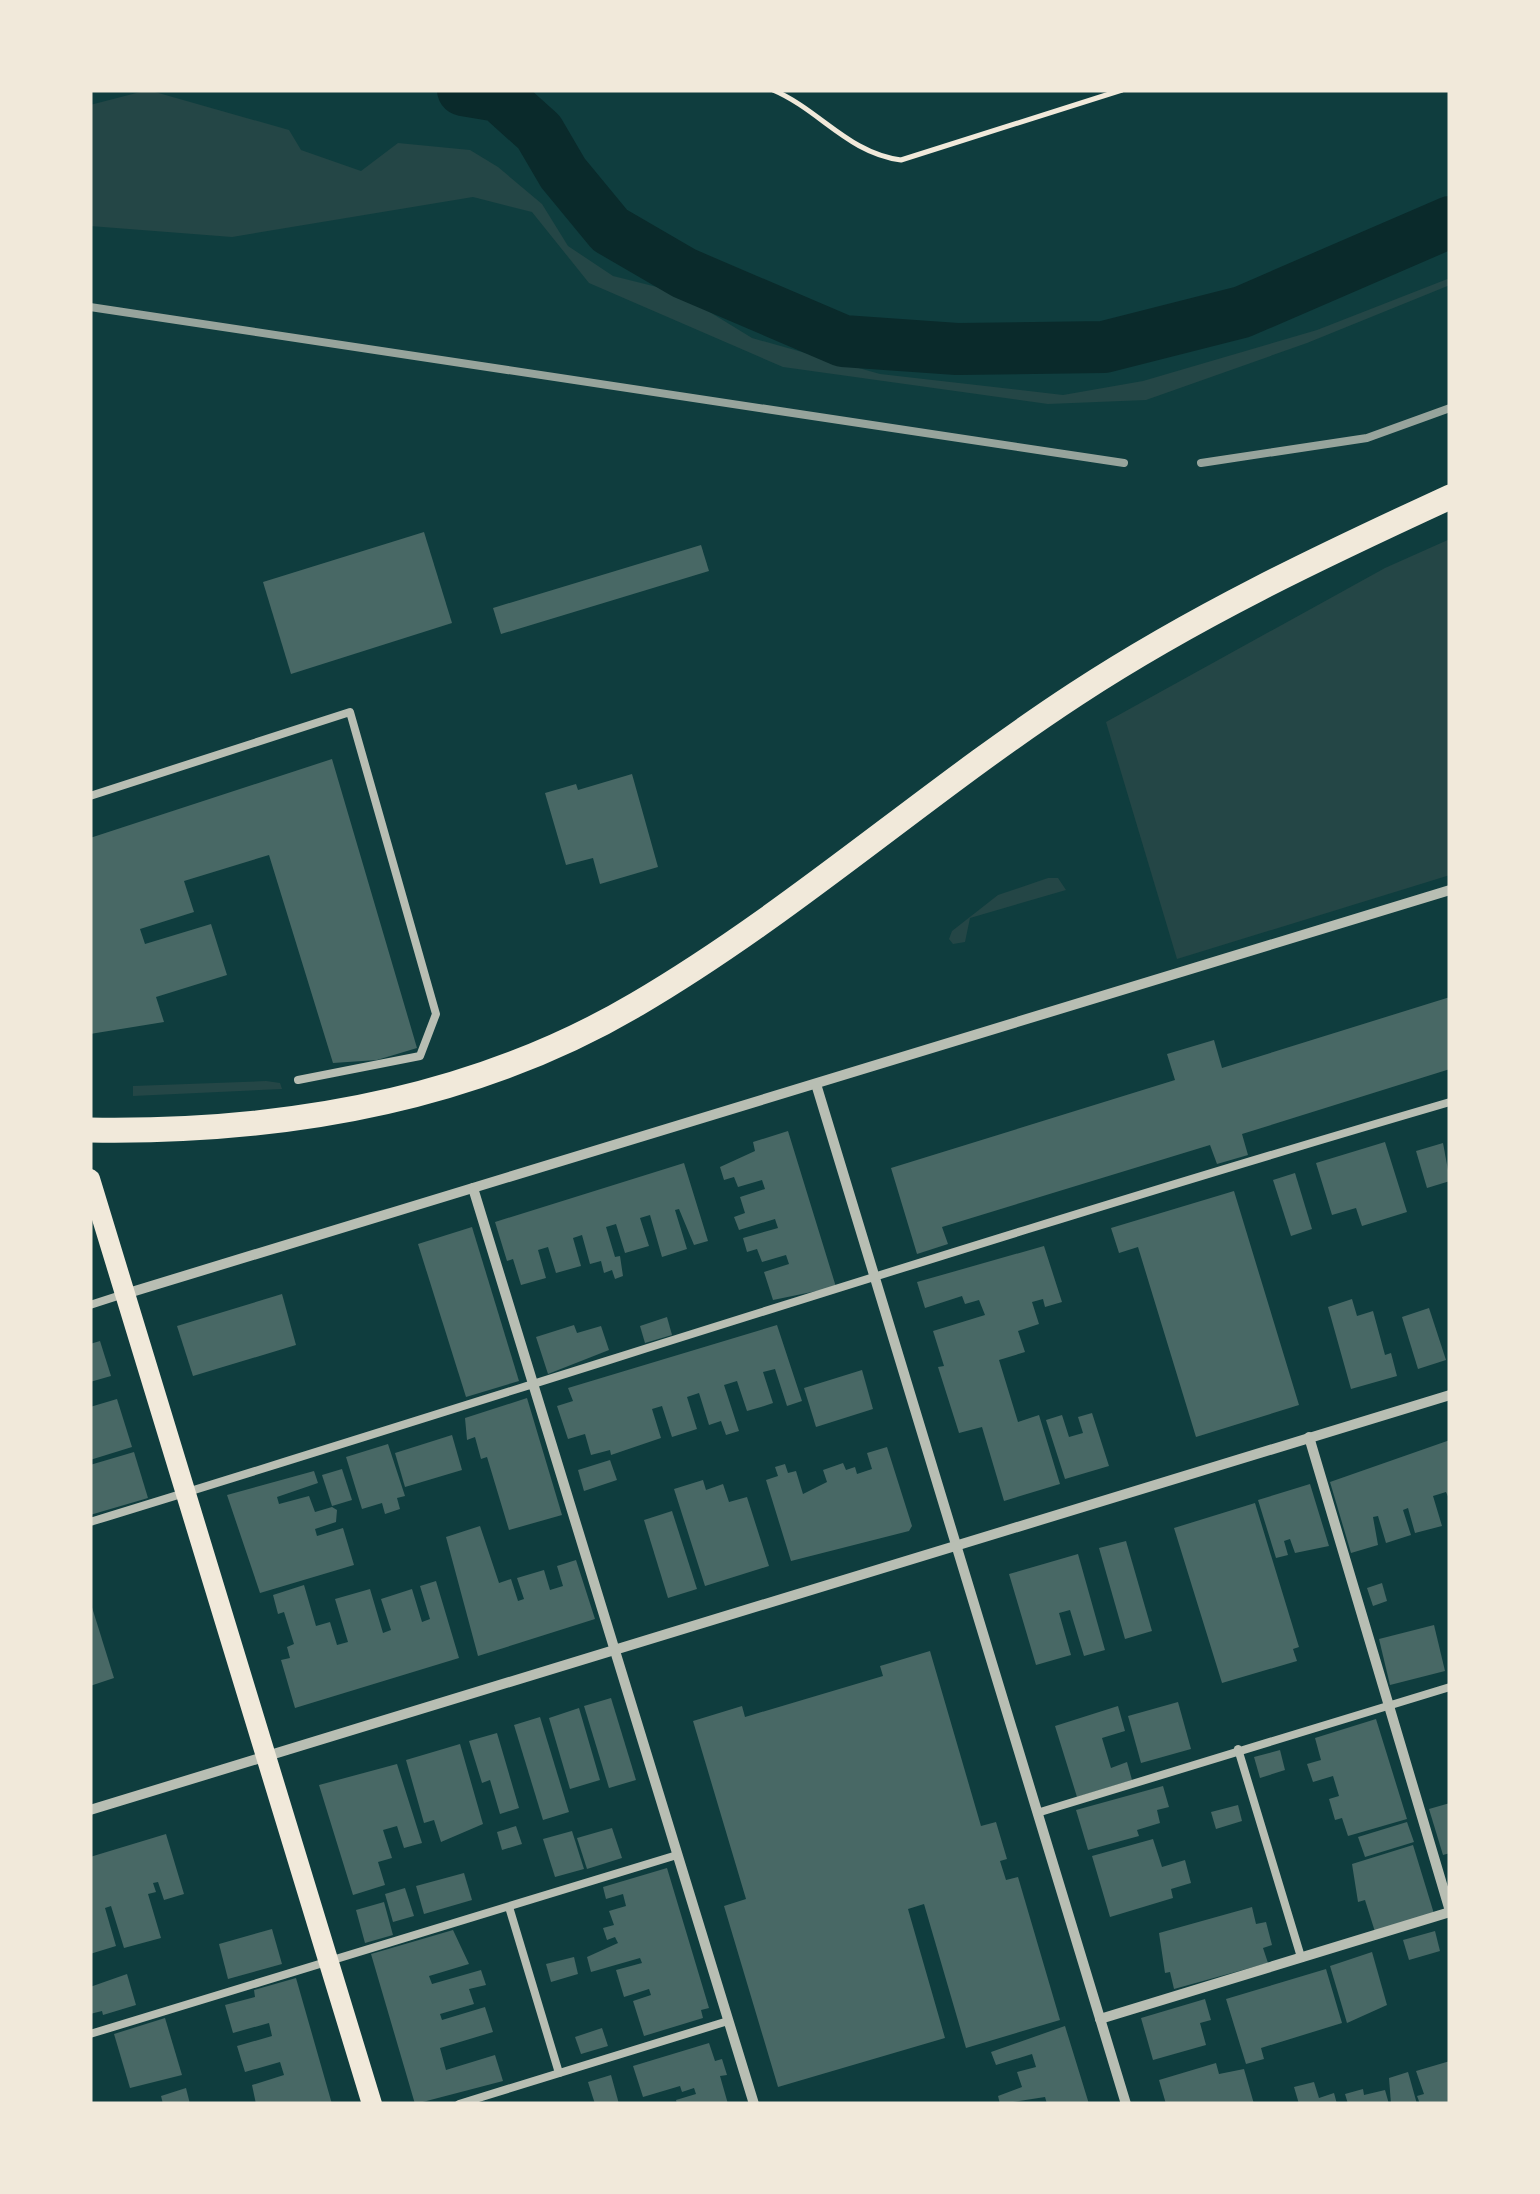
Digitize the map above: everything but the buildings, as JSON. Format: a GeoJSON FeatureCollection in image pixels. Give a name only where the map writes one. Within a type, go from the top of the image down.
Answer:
{"type":"FeatureCollection","features":[{"type":"Feature","properties":{"kind":"main road"},"geometry":{"type":"LineString","coordinates":[[90,1130],[232,1127],[309,1118],[444,1088],[553,1048],[635,1006],[717,954],[1077,694],[1286,572],[1450,498]]}},
{"type":"Feature","properties":{"kind":"main road"},"geometry":{"type":"LineString","coordinates":[[90,1180],[372,2104]]}},
{"type":"Feature","properties":{"kind":"street"},"geometry":{"type":"LineString","coordinates":[[126,1294],[1450,890]]}},
{"type":"Feature","properties":{"kind":"street"},"geometry":{"type":"LineString","coordinates":[[816,1084],[1126,2104]]}},
{"type":"Feature","properties":{"kind":"street"},"geometry":{"type":"LineString","coordinates":[[473,1188],[754,2104]]}},
{"type":"Feature","properties":{"kind":"street"},"geometry":{"type":"LineString","coordinates":[[90,1810],[1450,1394]]}},
{"type":"Feature","properties":{"kind":"street"},"geometry":{"type":"LineString","coordinates":[[1100,2020],[1450,1912],[1309,1438]]}},
{"type":"Feature","properties":{"kind":"lane"},"geometry":{"type":"LineString","coordinates":[[90,796],[350,712],[436,1014],[420,1056],[298,1080]]}},
{"type":"Feature","properties":{"kind":"lane"},"geometry":{"type":"LineString","coordinates":[[90,1522],[534,1388],[1068,1214],[1450,1102]]}},
{"type":"Feature","properties":{"kind":"lane"},"geometry":{"type":"LineString","coordinates":[[90,1305],[126,1294]]}},
{"type":"Feature","properties":{"kind":"lane"},"geometry":{"type":"LineString","coordinates":[[1037,1812],[1450,1687]]}},
{"type":"Feature","properties":{"kind":"lane"},"geometry":{"type":"LineString","coordinates":[[1238,1750],[1301,1957]]}},
{"type":"Feature","properties":{"kind":"lane"},"geometry":{"type":"LineString","coordinates":[[90,2034],[678,1855]]}},
{"type":"Feature","properties":{"kind":"lane"},"geometry":{"type":"LineString","coordinates":[[509,1906],[559,2073]]}},
{"type":"Feature","properties":{"kind":"lane"},"geometry":{"type":"LineString","coordinates":[[458,2104],[728,2021]]}},
{"type":"Feature","properties":{"kind":"path"},"geometry":{"type":"LineString","coordinates":[[774,90],[795,99],[832,131],[877,157],[901,160],[1122,90]]}},
{"type":"Feature","properties":{"kind":"shaded area"},"geometry":{"type":"Polygon","coordinates":[[[148,90],[289,130],[301,150],[361,171],[398,143],[470,150],[498,167],[542,204],[568,246],[613,276],[677,292],[752,338],[880,374],[1063,395],[1143,381],[1317,330],[1450,278],[1450,285],[1307,343],[1146,400],[1048,404],[783,367],[589,283],[532,212],[473,197],[232,237],[90,226],[90,105],[148,90]]]}},
{"type":"Feature","properties":{"kind":"shaded area"},"geometry":{"type":"Polygon","coordinates":[[[1450,539],[1450,875],[1177,959],[1106,722],[1385,568],[1450,539]]]}},
{"type":"Feature","properties":{"kind":"shaded area"},"geometry":{"type":"Polygon","coordinates":[[[1058,878],[1066,890],[970,918],[965,942],[953,944],[949,939],[952,931],[998,895],[1058,878]]]}},
{"type":"Feature","properties":{"kind":"shaded area"},"geometry":{"type":"Polygon","coordinates":[[[280,1083],[282,1089],[133,1096],[133,1086],[280,1083]]]}},
{"type":"Feature","properties":{"kind":"waterway"},"geometry":{"type":"LineString","coordinates":[[463,90],[499,96],[539,132],[563,173],[610,230],[684,273],[843,341],[957,349],[1104,347],[1242,312],[1450,222]]}},
{"type":"Feature","properties":{"kind":"railway"},"geometry":{"type":"LineString","coordinates":[[90,307],[1124,463]]}},
{"type":"Feature","properties":{"kind":"railway"},"geometry":{"type":"LineString","coordinates":[[1201,463],[1367,438],[1450,408]]}}]}
